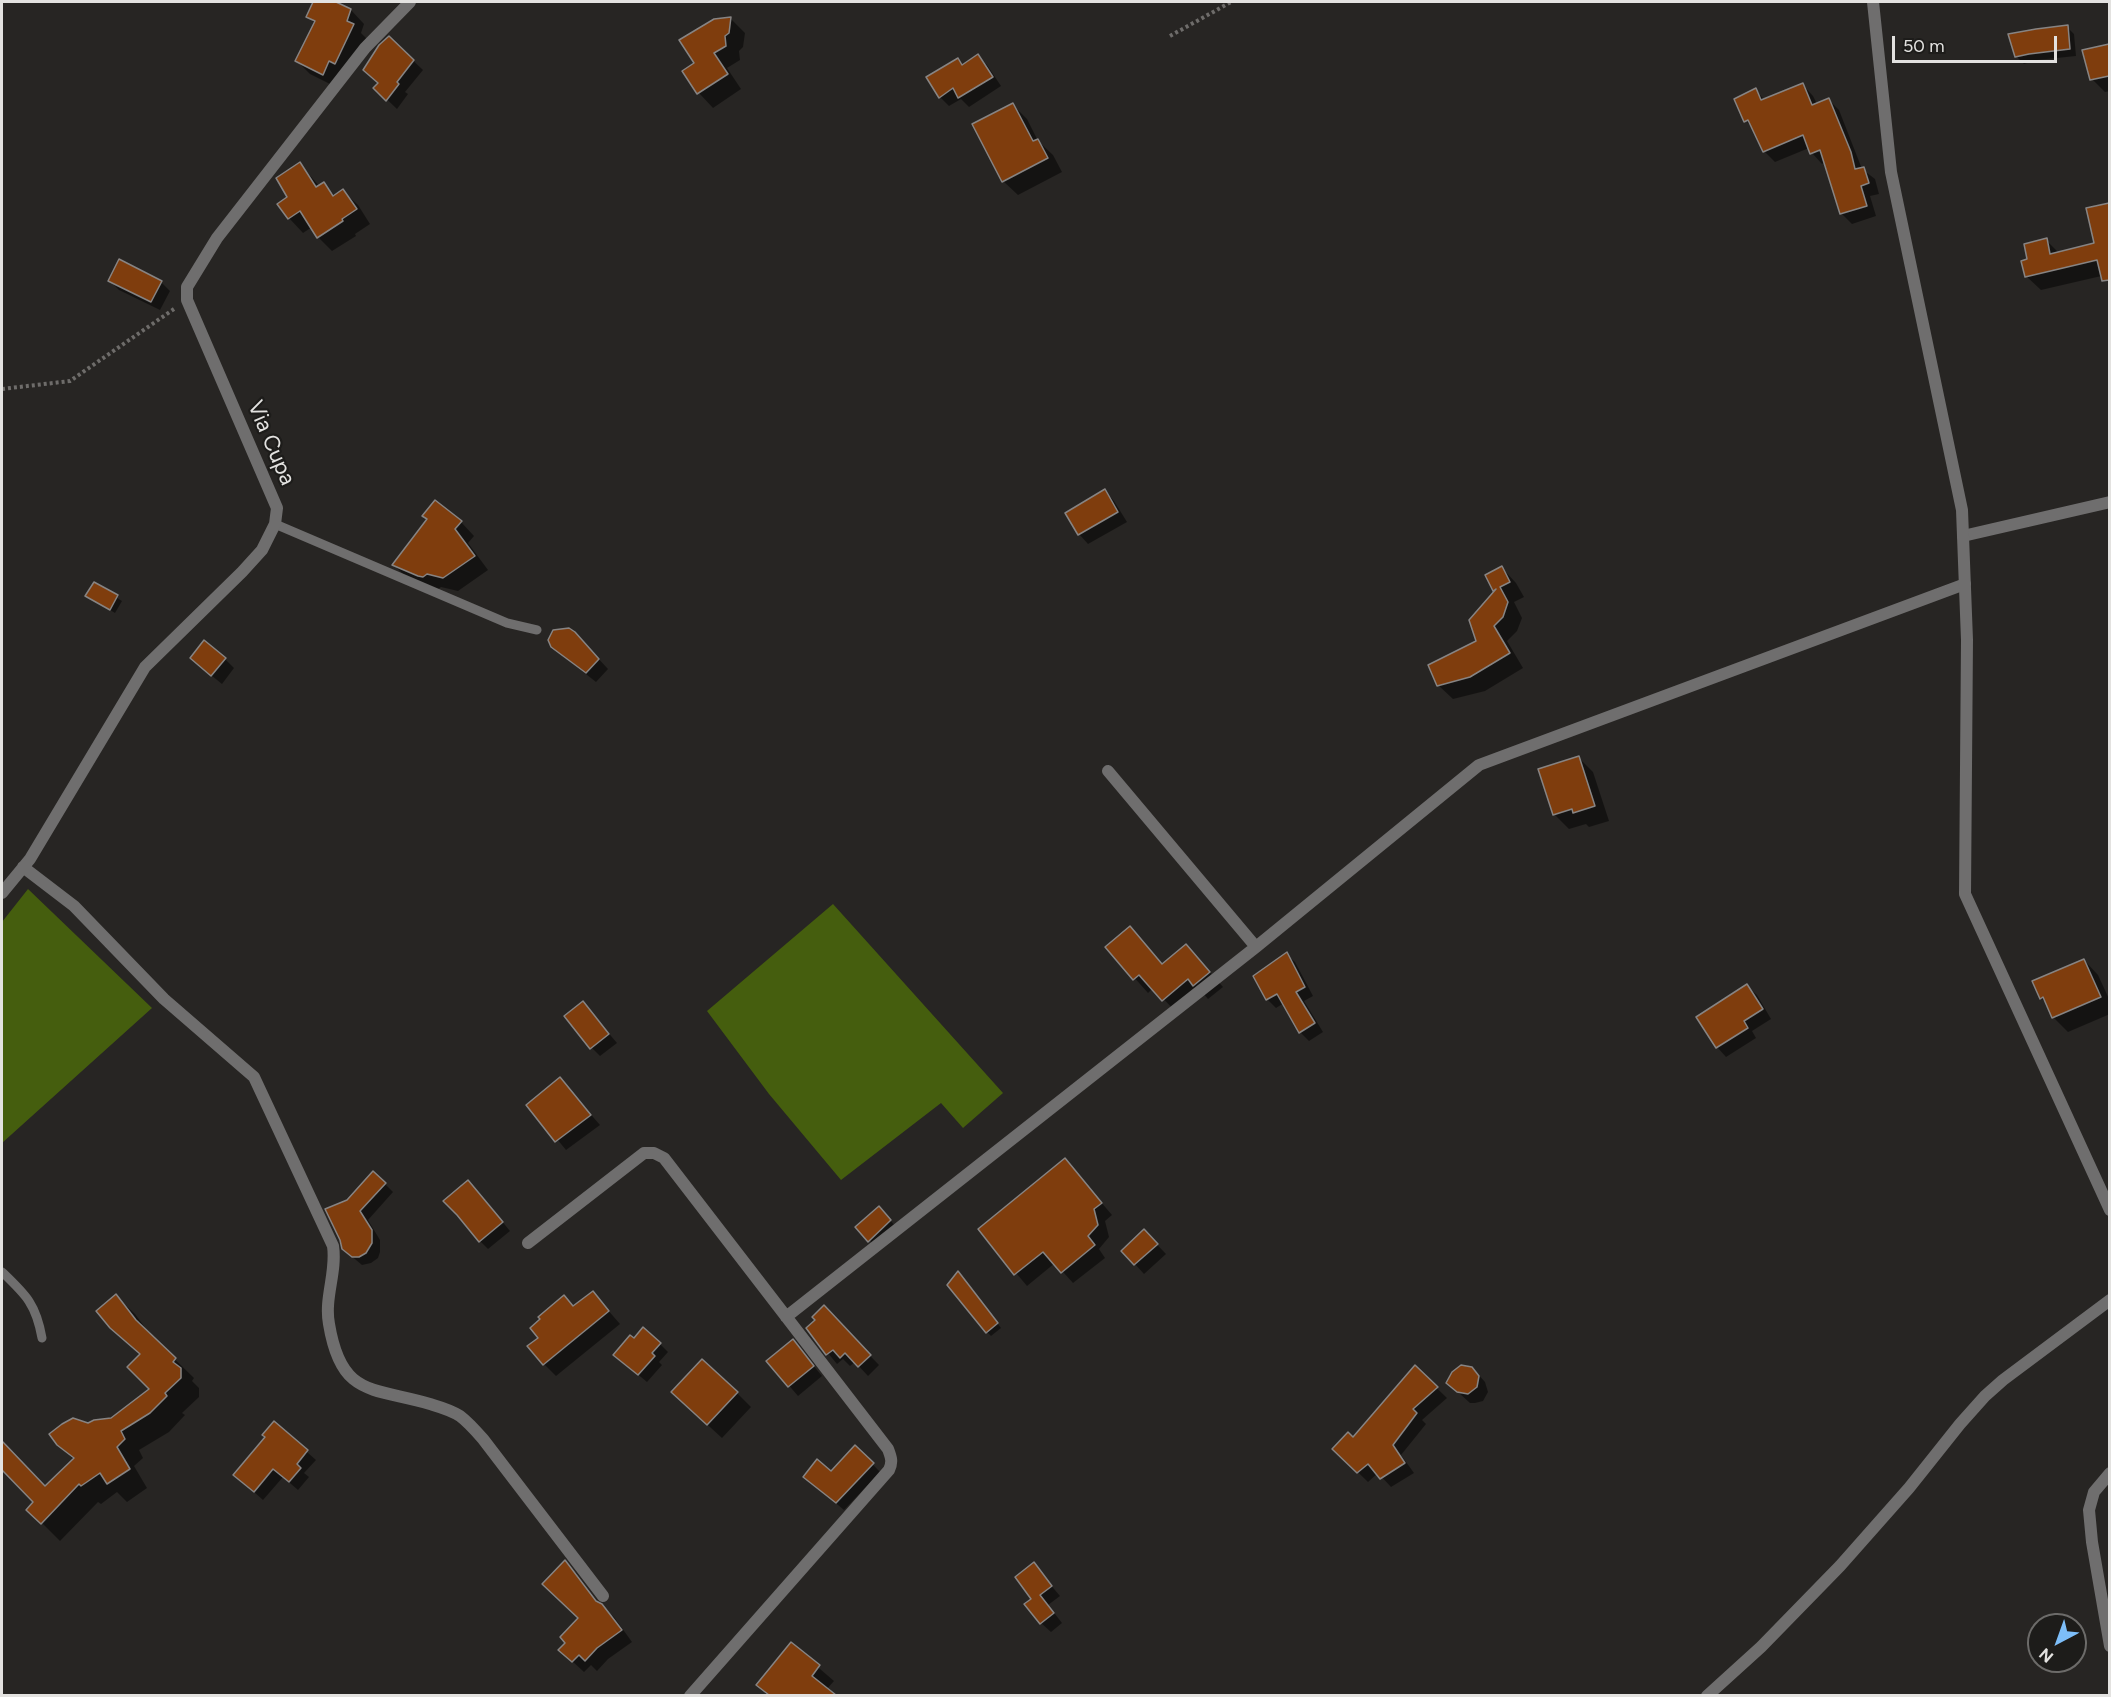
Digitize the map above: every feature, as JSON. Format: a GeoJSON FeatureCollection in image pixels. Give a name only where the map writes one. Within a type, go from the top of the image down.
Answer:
{"type":"FeatureCollection","features":[{"type":"Feature","properties":{"kind":"street"},"geometry":{"type":"LineString","coordinates":[[187,300],[187,287],[217,238],[365,48],[410,2]]}},
{"type":"Feature","properties":{"kind":"street"},"geometry":{"type":"LineString","coordinates":[[1873,2],[1891,172],[1962,510],[1967,640],[1965,894],[2109,1210]]}},
{"type":"Feature","properties":{"kind":"street","name":"Via Cupa"},"geometry":{"type":"LineString","coordinates":[[187,300],[277,508],[275,524]]}},
{"type":"Feature","properties":{"kind":"street"},"geometry":{"type":"LineString","coordinates":[[1963,536],[2109,502]]}},
{"type":"Feature","properties":{"kind":"street"},"geometry":{"type":"LineString","coordinates":[[2,893],[36,849],[144,667],[242,572],[262,550],[275,524]]}},
{"type":"Feature","properties":{"kind":"street"},"geometry":{"type":"LineString","coordinates":[[786,1317],[1256,947],[1479,765],[1965,584]]}},
{"type":"Feature","properties":{"kind":"street"},"geometry":{"type":"LineString","coordinates":[[1108,771],[1256,947]]}},
{"type":"Feature","properties":{"kind":"street"},"geometry":{"type":"LineString","coordinates":[[23,867],[74,906],[164,999],[254,1077],[333,1246],[335,1261],[328,1322],[337,1357],[344,1371],[367,1388],[444,1408],[460,1416],[483,1439],[603,1596]]}},
{"type":"Feature","properties":{"kind":"street"},"geometry":{"type":"LineString","coordinates":[[528,1243],[644,1153],[654,1153],[664,1158],[888,1449],[892,1463],[889,1470],[690,1695]]}},
{"type":"Feature","properties":{"kind":"street"},"geometry":{"type":"LineString","coordinates":[[1707,1695],[1761,1647],[1840,1566],[1909,1488],[1985,1396],[2109,1300]]}},
{"type":"Feature","properties":{"kind":"street"},"geometry":{"type":"LineString","coordinates":[[2109,1473],[2094,1492],[2089,1510],[2109,1647]]}},
{"type":"Feature","properties":{"kind":"lane"},"geometry":{"type":"LineString","coordinates":[[275,524],[507,623],[537,630]]}},
{"type":"Feature","properties":{"kind":"lane"},"geometry":{"type":"LineString","coordinates":[[2,1272],[29,1298],[39,1322],[42,1338]]}},
{"type":"Feature","properties":{"kind":"path"},"geometry":{"type":"LineString","coordinates":[[1170,36],[1231,2]]}},
{"type":"Feature","properties":{"kind":"path"},"geometry":{"type":"LineString","coordinates":[[2,389],[70,381],[187,300]]}},
{"type":"Feature","properties":{"kind":"green space"},"geometry":{"type":"Polygon","coordinates":[[[28,889],[152,1008],[2,1143],[2,922],[28,889]]]}},
{"type":"Feature","properties":{"kind":"green space"},"geometry":{"type":"Polygon","coordinates":[[[833,904],[1003,1093],[963,1128],[941,1103],[841,1180],[769,1094],[707,1011],[833,904]]]}},
{"type":"Feature","properties":{"kind":"building"},"geometry":{"type":"Polygon","coordinates":[[[313,2],[336,2],[351,9],[347,21],[354,24],[335,64],[329,61],[323,75],[295,61],[315,21],[306,17],[313,2]]]}},
{"type":"Feature","properties":{"kind":"building"},"geometry":{"type":"Polygon","coordinates":[[[731,17],[729,33],[725,36],[726,46],[714,53],[728,74],[697,94],[682,71],[694,63],[679,40],[714,19],[731,17]]]}},
{"type":"Feature","properties":{"kind":"building"},"geometry":{"type":"Polygon","coordinates":[[[2068,25],[2070,49],[2015,57],[2008,34],[2068,25]]]}},
{"type":"Feature","properties":{"kind":"building"},"geometry":{"type":"Polygon","coordinates":[[[389,36],[414,60],[386,101],[373,88],[378,83],[363,70],[379,45],[389,36]]]}},
{"type":"Feature","properties":{"kind":"building"},"geometry":{"type":"Polygon","coordinates":[[[2109,44],[2109,76],[2090,80],[2082,50],[2109,44]]]}},
{"type":"Feature","properties":{"kind":"building"},"geometry":{"type":"Polygon","coordinates":[[[978,54],[993,77],[958,98],[953,88],[939,98],[926,77],[958,58],[962,65],[978,54]]]}},
{"type":"Feature","properties":{"kind":"building"},"geometry":{"type":"Polygon","coordinates":[[[1803,83],[1812,105],[1829,98],[1851,152],[1855,169],[1864,167],[1869,183],[1861,186],[1867,206],[1840,214],[1820,150],[1810,154],[1803,135],[1763,152],[1748,120],[1744,122],[1734,99],[1756,88],[1761,100],[1803,83]]]}},
{"type":"Feature","properties":{"kind":"building"},"geometry":{"type":"Polygon","coordinates":[[[1013,103],[1033,141],[1038,139],[1048,158],[1002,182],[972,124],[1013,103]]]}},
{"type":"Feature","properties":{"kind":"building"},"geometry":{"type":"Polygon","coordinates":[[[300,162],[316,187],[324,182],[333,196],[343,189],[357,209],[317,238],[300,211],[288,219],[277,204],[287,197],[276,178],[300,162]]]}},
{"type":"Feature","properties":{"kind":"building"},"geometry":{"type":"Polygon","coordinates":[[[2109,203],[2109,280],[2102,281],[2097,260],[2025,277],[2021,261],[2027,259],[2024,244],[2047,238],[2050,254],[2094,243],[2086,208],[2109,203]]]}},
{"type":"Feature","properties":{"kind":"building"},"geometry":{"type":"Polygon","coordinates":[[[119,259],[162,281],[151,302],[108,281],[119,259]]]}},
{"type":"Feature","properties":{"kind":"building"},"geometry":{"type":"Polygon","coordinates":[[[1105,489],[1118,512],[1078,535],[1065,513],[1105,489]]]}},
{"type":"Feature","properties":{"kind":"building"},"geometry":{"type":"Polygon","coordinates":[[[435,500],[462,521],[455,529],[475,556],[443,578],[427,574],[423,577],[418,576],[392,565],[427,519],[422,516],[435,500]]]}},
{"type":"Feature","properties":{"kind":"building"},"geometry":{"type":"Polygon","coordinates":[[[1502,566],[1510,582],[1500,587],[1508,602],[1503,617],[1494,626],[1510,653],[1470,677],[1437,686],[1428,665],[1476,641],[1469,620],[1496,589],[1493,591],[1485,575],[1502,566]]]}},
{"type":"Feature","properties":{"kind":"building"},"geometry":{"type":"Polygon","coordinates":[[[94,582],[118,595],[110,610],[85,596],[94,582]]]}},
{"type":"Feature","properties":{"kind":"building"},"geometry":{"type":"Polygon","coordinates":[[[569,628],[599,659],[586,673],[551,647],[548,640],[553,630],[569,628]]]}},
{"type":"Feature","properties":{"kind":"building"},"geometry":{"type":"Polygon","coordinates":[[[204,640],[226,658],[211,676],[190,658],[204,640]]]}},
{"type":"Feature","properties":{"kind":"building"},"geometry":{"type":"Polygon","coordinates":[[[1579,756],[1595,806],[1573,813],[1572,809],[1553,815],[1538,769],[1579,756]]]}},
{"type":"Feature","properties":{"kind":"building"},"geometry":{"type":"Polygon","coordinates":[[[1130,926],[1162,964],[1186,944],[1210,972],[1193,986],[1188,979],[1162,1001],[1139,975],[1133,980],[1105,947],[1130,926]]]}},
{"type":"Feature","properties":{"kind":"building"},"geometry":{"type":"Polygon","coordinates":[[[1287,952],[1305,987],[1296,992],[1315,1023],[1299,1033],[1277,994],[1266,1000],[1253,976],[1287,952]]]}},
{"type":"Feature","properties":{"kind":"building"},"geometry":{"type":"Polygon","coordinates":[[[2084,959],[2101,997],[2052,1018],[2043,997],[2040,999],[2032,981],[2084,959]]]}},
{"type":"Feature","properties":{"kind":"building"},"geometry":{"type":"Polygon","coordinates":[[[1747,984],[1763,1009],[1744,1021],[1748,1028],[1716,1048],[1696,1017],[1747,984]]]}},
{"type":"Feature","properties":{"kind":"building"},"geometry":{"type":"Polygon","coordinates":[[[583,1001],[609,1034],[590,1049],[564,1016],[583,1001]]]}},
{"type":"Feature","properties":{"kind":"building"},"geometry":{"type":"Polygon","coordinates":[[[560,1077],[591,1115],[555,1142],[526,1105],[560,1077]]]}},
{"type":"Feature","properties":{"kind":"building"},"geometry":{"type":"Polygon","coordinates":[[[1065,1158],[1102,1203],[1094,1209],[1098,1225],[1088,1236],[1095,1245],[1061,1273],[1043,1252],[1014,1275],[978,1229],[1065,1158]]]}},
{"type":"Feature","properties":{"kind":"building"},"geometry":{"type":"Polygon","coordinates":[[[373,1171],[386,1183],[360,1211],[372,1230],[372,1243],[366,1253],[359,1257],[352,1257],[342,1249],[325,1209],[347,1200],[373,1171]]]}},
{"type":"Feature","properties":{"kind":"building"},"geometry":{"type":"Polygon","coordinates":[[[468,1180],[503,1222],[479,1242],[443,1201],[468,1180]]]}},
{"type":"Feature","properties":{"kind":"building"},"geometry":{"type":"Polygon","coordinates":[[[879,1206],[891,1220],[868,1242],[855,1227],[879,1206]]]}},
{"type":"Feature","properties":{"kind":"building"},"geometry":{"type":"Polygon","coordinates":[[[1144,1229],[1158,1244],[1134,1265],[1121,1251],[1144,1229]]]}},
{"type":"Feature","properties":{"kind":"building"},"geometry":{"type":"Polygon","coordinates":[[[958,1271],[998,1323],[986,1333],[947,1285],[958,1271]]]}},
{"type":"Feature","properties":{"kind":"building"},"geometry":{"type":"Polygon","coordinates":[[[593,1291],[609,1311],[543,1365],[527,1346],[538,1338],[530,1328],[540,1319],[538,1317],[564,1295],[573,1306],[593,1291]]]}},
{"type":"Feature","properties":{"kind":"building"},"geometry":{"type":"Polygon","coordinates":[[[116,1294],[136,1320],[176,1358],[173,1362],[181,1368],[181,1378],[165,1393],[167,1396],[150,1413],[121,1431],[125,1439],[117,1447],[130,1469],[107,1484],[100,1473],[81,1486],[79,1484],[41,1524],[26,1510],[33,1502],[2,1470],[2,1441],[45,1486],[74,1458],[57,1445],[49,1434],[73,1418],[88,1423],[111,1418],[149,1389],[127,1367],[140,1354],[110,1328],[96,1311],[116,1294]]]}},
{"type":"Feature","properties":{"kind":"building"},"geometry":{"type":"Polygon","coordinates":[[[824,1305],[871,1355],[858,1367],[845,1353],[840,1358],[833,1350],[826,1355],[806,1328],[815,1320],[812,1317],[824,1305]]]}},
{"type":"Feature","properties":{"kind":"building"},"geometry":{"type":"Polygon","coordinates":[[[643,1327],[661,1343],[652,1353],[655,1356],[638,1375],[613,1355],[630,1335],[634,1338],[643,1327]]]}},
{"type":"Feature","properties":{"kind":"building"},"geometry":{"type":"Polygon","coordinates":[[[793,1339],[814,1366],[788,1387],[766,1361],[793,1339]]]}},
{"type":"Feature","properties":{"kind":"building"},"geometry":{"type":"Polygon","coordinates":[[[702,1359],[738,1392],[707,1425],[671,1392],[702,1359]]]}},
{"type":"Feature","properties":{"kind":"building"},"geometry":{"type":"Polygon","coordinates":[[[1415,1365],[1438,1387],[1413,1409],[1417,1413],[1393,1445],[1405,1463],[1380,1479],[1368,1464],[1357,1473],[1332,1449],[1348,1432],[1353,1437],[1415,1365]]]}},
{"type":"Feature","properties":{"kind":"building"},"geometry":{"type":"Polygon","coordinates":[[[1461,1365],[1472,1367],[1479,1376],[1477,1387],[1468,1394],[1457,1392],[1446,1383],[1452,1372],[1461,1365]]]}},
{"type":"Feature","properties":{"kind":"building"},"geometry":{"type":"Polygon","coordinates":[[[274,1421],[308,1450],[297,1464],[301,1468],[289,1482],[273,1469],[254,1492],[233,1475],[265,1437],[262,1435],[274,1421]]]}},
{"type":"Feature","properties":{"kind":"building"},"geometry":{"type":"Polygon","coordinates":[[[855,1445],[874,1463],[836,1503],[803,1477],[817,1459],[831,1471],[855,1445]]]}},
{"type":"Feature","properties":{"kind":"building"},"geometry":{"type":"Polygon","coordinates":[[[565,1560],[596,1601],[602,1604],[622,1630],[597,1648],[585,1661],[579,1655],[572,1662],[558,1650],[565,1643],[560,1637],[578,1618],[542,1584],[565,1560]]]}},
{"type":"Feature","properties":{"kind":"building"},"geometry":{"type":"Polygon","coordinates":[[[1034,1562],[1052,1586],[1040,1595],[1054,1613],[1040,1624],[1024,1604],[1031,1599],[1015,1577],[1034,1562]]]}},
{"type":"Feature","properties":{"kind":"building"},"geometry":{"type":"Polygon","coordinates":[[[791,1642],[820,1665],[812,1676],[836,1695],[769,1695],[756,1685],[791,1642]]]}}]}
